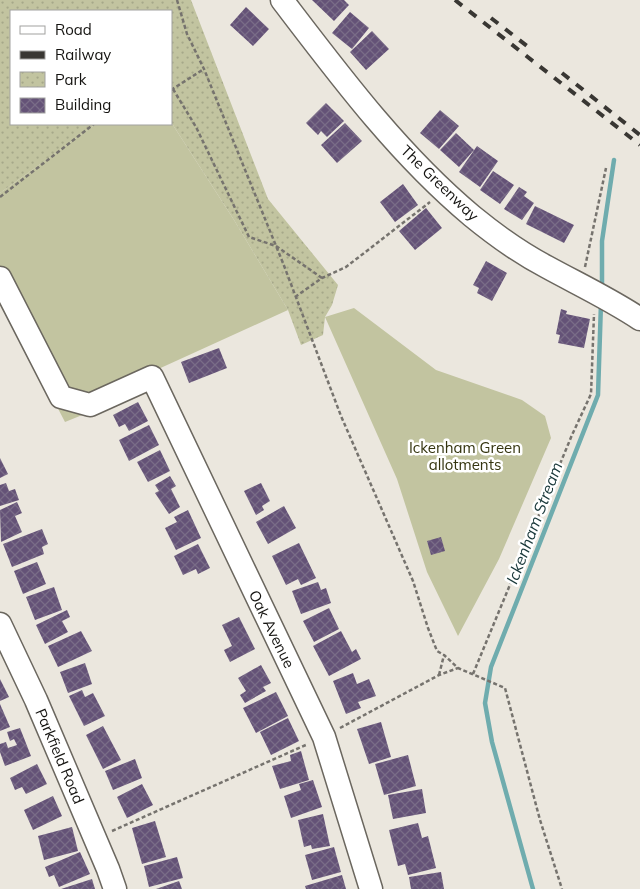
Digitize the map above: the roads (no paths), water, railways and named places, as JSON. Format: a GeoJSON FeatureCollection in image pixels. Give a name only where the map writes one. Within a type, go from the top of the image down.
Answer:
{"type":"FeatureCollection","features":[{"type":"Feature","properties":{"kind":"street","name":"The Greenway"},"geometry":{"type":"LineString","coordinates":[[282,0],[358,100],[445,191],[472,216],[547,267],[594,291],[640,319]]}},
{"type":"Feature","properties":{"kind":"street","name":"Oak Avenue"},"geometry":{"type":"LineString","coordinates":[[0,278],[61,396],[90,405],[152,377],[324,737],[372,889]]}},
{"type":"Feature","properties":{"kind":"street","name":"Parkfield Road"},"geometry":{"type":"LineString","coordinates":[[0,624],[36,700],[115,889]]}},
{"type":"Feature","properties":{"kind":"waterway","name":"Ickenham Stream"},"geometry":{"type":"LineString","coordinates":[[602,288],[602,241],[614,160]]}},
{"type":"Feature","properties":{"kind":"waterway","name":"Ickenham Stream"},"geometry":{"type":"LineString","coordinates":[[533,889],[492,742],[485,703],[491,667],[598,395],[601,303]]}},
{"type":"Feature","properties":{"kind":"railway"},"geometry":{"type":"LineString","coordinates":[[455,0],[640,145]]}},
{"type":"Feature","properties":{"kind":"railway"},"geometry":{"type":"LineString","coordinates":[[491,18],[531,49]]}},
{"type":"Feature","properties":{"kind":"railway"},"geometry":{"type":"LineString","coordinates":[[562,73],[640,135]]}},
{"type":"Feature","properties":{"kind":"park label","name":"Ickenham Green allotments"},"geometry":{"type":"Point","coordinates":[465,456]}}]}
